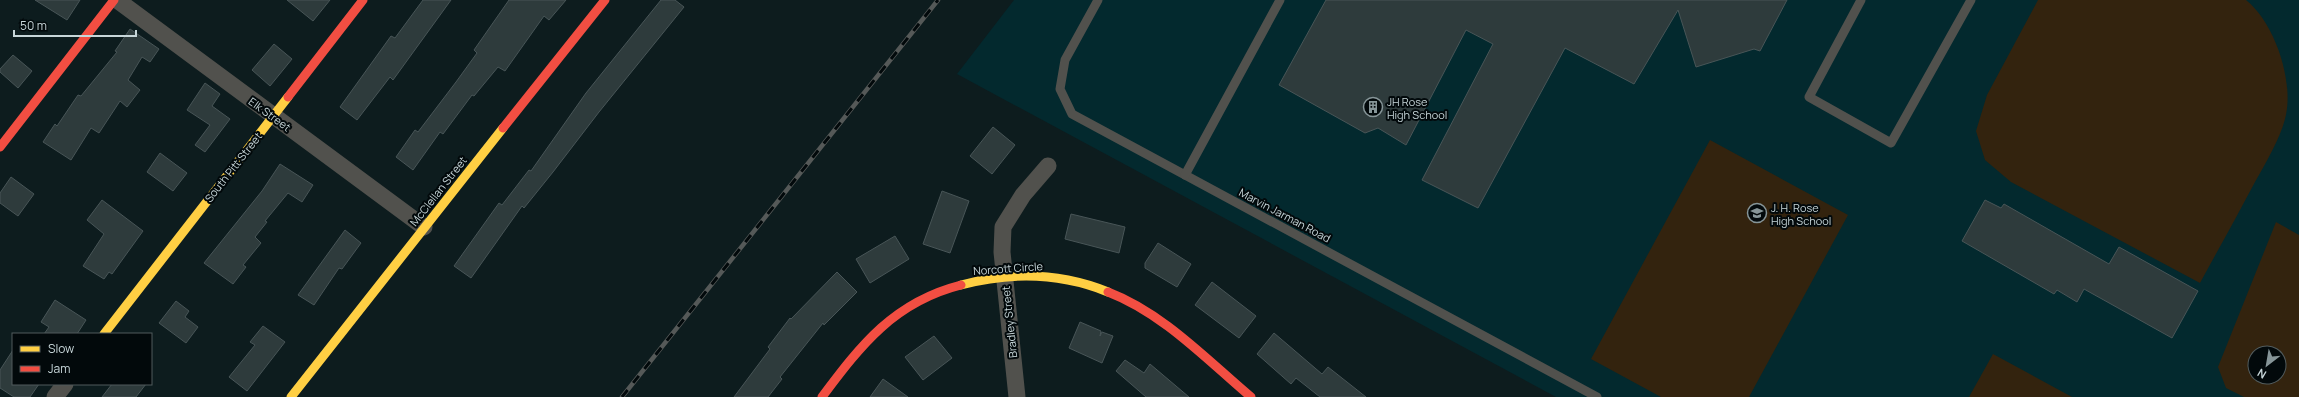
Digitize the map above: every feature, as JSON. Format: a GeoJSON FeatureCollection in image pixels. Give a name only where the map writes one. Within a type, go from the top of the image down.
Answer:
{"type":"FeatureCollection","features":[{"type":"Feature","properties":{"kind":"street","name":"Elk Street"},"geometry":{"type":"LineString","coordinates":[[116,0],[424,227]]}},
{"type":"Feature","properties":{"kind":"street"},"geometry":{"type":"LineString","coordinates":[[0,147],[116,0]]}},
{"type":"Feature","properties":{"kind":"street","name":"South Pitt Street"},"geometry":{"type":"LineString","coordinates":[[105,333],[363,0]]}},
{"type":"Feature","properties":{"kind":"street","name":"McClellan Street"},"geometry":{"type":"LineString","coordinates":[[291,397],[605,0]]}},
{"type":"Feature","properties":{"kind":"street","name":"Bradley Street"},"geometry":{"type":"LineString","coordinates":[[1017,397],[1004,278],[1002,252],[1003,227],[1024,196],[1048,166]]}},
{"type":"Feature","properties":{"kind":"street","name":"Norcott Circle"},"geometry":{"type":"LineString","coordinates":[[822,397],[862,344],[899,312],[942,289],[977,281],[1045,276],[1091,285],[1116,295],[1161,323],[1251,397]]}},
{"type":"Feature","properties":{"kind":"street"},"geometry":{"type":"LineString","coordinates":[[55,397],[64,385]]}},
{"type":"Feature","properties":{"kind":"lane","name":"Marvin Jarman Road"},"geometry":{"type":"LineString","coordinates":[[1098,0],[1065,60],[1060,89],[1072,114],[1597,397]]}},
{"type":"Feature","properties":{"kind":"lane"},"geometry":{"type":"LineString","coordinates":[[1185,175],[1280,0]]}},
{"type":"Feature","properties":{"kind":"lane"},"geometry":{"type":"LineString","coordinates":[[1861,0],[1809,98],[1891,142],[1971,0]]}},
{"type":"Feature","properties":{"kind":"shaded area","name":"J. H. Rose High School"},"geometry":{"type":"Polygon","coordinates":[[[1014,0],[2299,0],[2299,397],[1556,397],[957,74],[1014,0]]]}},
{"type":"Feature","properties":{"kind":"shaded area"},"geometry":{"type":"Polygon","coordinates":[[[2038,0],[2246,0],[2266,23],[2274,38],[2285,72],[2287,104],[2283,127],[2272,151],[2200,283],[2011,182],[1985,160],[1976,131],[1987,95],[2038,0]]]}},
{"type":"Feature","properties":{"kind":"shaded area"},"geometry":{"type":"Polygon","coordinates":[[[1710,140],[1848,215],[1749,397],[1661,397],[1591,359],[1710,140]]]}},
{"type":"Feature","properties":{"kind":"shaded area"},"geometry":{"type":"Polygon","coordinates":[[[2276,222],[2299,235],[2299,397],[2244,397],[2226,388],[2218,367],[2276,222]]]}},
{"type":"Feature","properties":{"kind":"shaded area"},"geometry":{"type":"Polygon","coordinates":[[[1993,354],[2072,397],[1969,397],[1993,354]]]}},
{"type":"Feature","properties":{"kind":"building"},"geometry":{"type":"Polygon","coordinates":[[[35,0],[80,0],[67,20],[35,0]]]}},
{"type":"Feature","properties":{"kind":"building"},"geometry":{"type":"Polygon","coordinates":[[[287,0],[330,0],[313,21],[287,0]]]}},
{"type":"Feature","properties":{"kind":"building"},"geometry":{"type":"Polygon","coordinates":[[[423,0],[451,0],[393,80],[390,77],[357,120],[340,107],[391,36],[395,38],[423,0]]]}},
{"type":"Feature","properties":{"kind":"building"},"geometry":{"type":"Polygon","coordinates":[[[509,0],[566,0],[549,20],[544,16],[505,71],[498,67],[474,96],[472,95],[443,134],[440,132],[413,170],[396,157],[415,130],[418,132],[477,53],[474,50],[509,0]]]}},
{"type":"Feature","properties":{"kind":"building"},"geometry":{"type":"Polygon","coordinates":[[[661,0],[675,0],[684,7],[524,208],[522,206],[471,278],[454,266],[499,203],[502,205],[529,170],[531,171],[586,93],[661,0]]]}},
{"type":"Feature","properties":{"kind":"building","name":"JH Rose High School"},"geometry":{"type":"Polygon","coordinates":[[[1326,0],[1787,0],[1760,51],[1754,49],[1696,67],[1678,10],[1634,84],[1565,48],[1478,208],[1422,180],[1493,44],[1466,30],[1406,145],[1378,128],[1365,133],[1279,85],[1326,0]]]}},
{"type":"Feature","properties":{"kind":"building"},"geometry":{"type":"Polygon","coordinates":[[[130,29],[159,49],[150,62],[142,57],[128,80],[140,90],[127,107],[120,101],[99,133],[91,128],[71,160],[43,142],[55,124],[57,126],[78,95],[81,96],[117,52],[115,51],[130,29]]]}},
{"type":"Feature","properties":{"kind":"building"},"geometry":{"type":"Polygon","coordinates":[[[274,44],[292,59],[270,86],[252,70],[274,44]]]}},
{"type":"Feature","properties":{"kind":"building"},"geometry":{"type":"Polygon","coordinates":[[[13,55],[32,71],[18,88],[0,72],[0,69],[13,55]]]}},
{"type":"Feature","properties":{"kind":"building"},"geometry":{"type":"Polygon","coordinates":[[[205,83],[220,94],[212,106],[230,119],[205,152],[195,145],[210,125],[187,110],[205,83]]]}},
{"type":"Feature","properties":{"kind":"building"},"geometry":{"type":"Polygon","coordinates":[[[993,127],[1015,145],[992,174],[970,156],[993,127]]]}},
{"type":"Feature","properties":{"kind":"building"},"geometry":{"type":"Polygon","coordinates":[[[160,153],[187,173],[173,191],[147,172],[160,153]]]}},
{"type":"Feature","properties":{"kind":"building"},"geometry":{"type":"Polygon","coordinates":[[[280,164],[313,185],[302,202],[288,193],[265,221],[267,222],[255,237],[261,243],[243,265],[246,267],[233,284],[204,263],[262,191],[280,164]]]}},
{"type":"Feature","properties":{"kind":"building"},"geometry":{"type":"Polygon","coordinates":[[[11,177],[34,194],[18,216],[0,203],[0,193],[11,177]]]}},
{"type":"Feature","properties":{"kind":"building"},"geometry":{"type":"Polygon","coordinates":[[[942,191],[969,201],[950,253],[923,244],[942,191]]]}},
{"type":"Feature","properties":{"kind":"building"},"geometry":{"type":"Polygon","coordinates":[[[102,200],[143,231],[112,274],[109,272],[104,279],[83,266],[104,234],[87,220],[102,200]]]}},
{"type":"Feature","properties":{"kind":"building"},"geometry":{"type":"Polygon","coordinates":[[[1985,200],[2001,208],[2004,204],[2109,264],[2119,247],[2198,291],[2172,338],[2084,289],[2077,302],[2057,290],[2054,294],[1962,241],[1985,200]]]}},
{"type":"Feature","properties":{"kind":"building"},"geometry":{"type":"Polygon","coordinates":[[[1071,214],[1125,227],[1119,253],[1065,239],[1071,214]]]}},
{"type":"Feature","properties":{"kind":"building"},"geometry":{"type":"Polygon","coordinates":[[[345,230],[361,243],[342,269],[339,268],[314,305],[298,295],[345,230]]]}},
{"type":"Feature","properties":{"kind":"building"},"geometry":{"type":"Polygon","coordinates":[[[895,236],[909,259],[870,283],[856,259],[895,236]]]}},
{"type":"Feature","properties":{"kind":"building"},"geometry":{"type":"Polygon","coordinates":[[[1158,243],[1191,264],[1177,287],[1145,268],[1145,263],[1158,243]]]}},
{"type":"Feature","properties":{"kind":"building"},"geometry":{"type":"Polygon","coordinates":[[[837,272],[857,292],[824,325],[823,323],[780,377],[782,379],[768,397],[734,397],[770,349],[768,347],[790,318],[791,319],[837,272]]]}},
{"type":"Feature","properties":{"kind":"building"},"geometry":{"type":"Polygon","coordinates":[[[1212,282],[1256,316],[1239,338],[1195,305],[1212,282]]]}},
{"type":"Feature","properties":{"kind":"building"},"geometry":{"type":"Polygon","coordinates":[[[55,300],[86,320],[78,333],[45,333],[49,327],[41,322],[55,300]]]}},
{"type":"Feature","properties":{"kind":"building"},"geometry":{"type":"Polygon","coordinates":[[[176,301],[189,311],[185,317],[198,327],[186,343],[159,323],[176,301]]]}},
{"type":"Feature","properties":{"kind":"building"},"geometry":{"type":"Polygon","coordinates":[[[1080,322],[1101,331],[1100,336],[1102,332],[1113,336],[1102,363],[1069,348],[1080,322]]]}},
{"type":"Feature","properties":{"kind":"building"},"geometry":{"type":"Polygon","coordinates":[[[263,326],[285,342],[247,391],[229,377],[255,345],[250,342],[263,326]]]}},
{"type":"Feature","properties":{"kind":"building"},"geometry":{"type":"Polygon","coordinates":[[[1274,333],[1322,374],[1328,367],[1366,397],[1320,397],[1296,378],[1291,384],[1257,354],[1274,333]]]}},
{"type":"Feature","properties":{"kind":"building"},"geometry":{"type":"Polygon","coordinates":[[[934,336],[952,358],[923,380],[905,357],[934,336]]]}},
{"type":"Feature","properties":{"kind":"building"},"geometry":{"type":"Polygon","coordinates":[[[12,352],[12,385],[38,385],[30,397],[14,397],[0,388],[0,370],[12,352]]]}},
{"type":"Feature","properties":{"kind":"building"},"geometry":{"type":"Polygon","coordinates":[[[1125,360],[1144,373],[1150,364],[1189,397],[1146,397],[1116,371],[1125,360]]]}},
{"type":"Feature","properties":{"kind":"building"},"geometry":{"type":"Polygon","coordinates":[[[883,379],[908,397],[870,397],[883,379]]]}},
{"type":"Feature","properties":{"kind":"building"},"geometry":{"type":"Polygon","coordinates":[[[111,385],[145,385],[136,397],[102,397],[111,385]]]}},
{"type":"Feature","properties":{"kind":"railway"},"geometry":{"type":"LineString","coordinates":[[622,397],[938,0]]}},
{"type":"Feature","properties":{"kind":"traffic: slow"},"geometry":{"type":"LineString","coordinates":[[105,333],[288,97]]}},
{"type":"Feature","properties":{"kind":"traffic: slow"},"geometry":{"type":"LineString","coordinates":[[291,397],[503,128]]}},
{"type":"Feature","properties":{"kind":"traffic: slow"},"geometry":{"type":"LineString","coordinates":[[961,285],[998,278],[1035,276],[1072,281],[1108,292]]}},
{"type":"Feature","properties":{"kind":"traffic: jam"},"geometry":{"type":"LineString","coordinates":[[0,147],[114,0]]}},
{"type":"Feature","properties":{"kind":"traffic: jam"},"geometry":{"type":"LineString","coordinates":[[288,97],[363,0]]}},
{"type":"Feature","properties":{"kind":"traffic: jam"},"geometry":{"type":"LineString","coordinates":[[503,128],[605,0]]}},
{"type":"Feature","properties":{"kind":"traffic: jam"},"geometry":{"type":"LineString","coordinates":[[822,397],[865,343],[898,314],[916,302],[961,285]]}},
{"type":"Feature","properties":{"kind":"traffic: jam"},"geometry":{"type":"LineString","coordinates":[[1108,292],[1147,312],[1184,338],[1251,397]]}},
{"type":"Feature","properties":{"kind":"place","name":"JH Rose High School"},"geometry":{"type":"Point","coordinates":[1373,107]}},
{"type":"Feature","properties":{"kind":"place","name":"J. H. Rose High School"},"geometry":{"type":"Point","coordinates":[1757,213]}}]}
